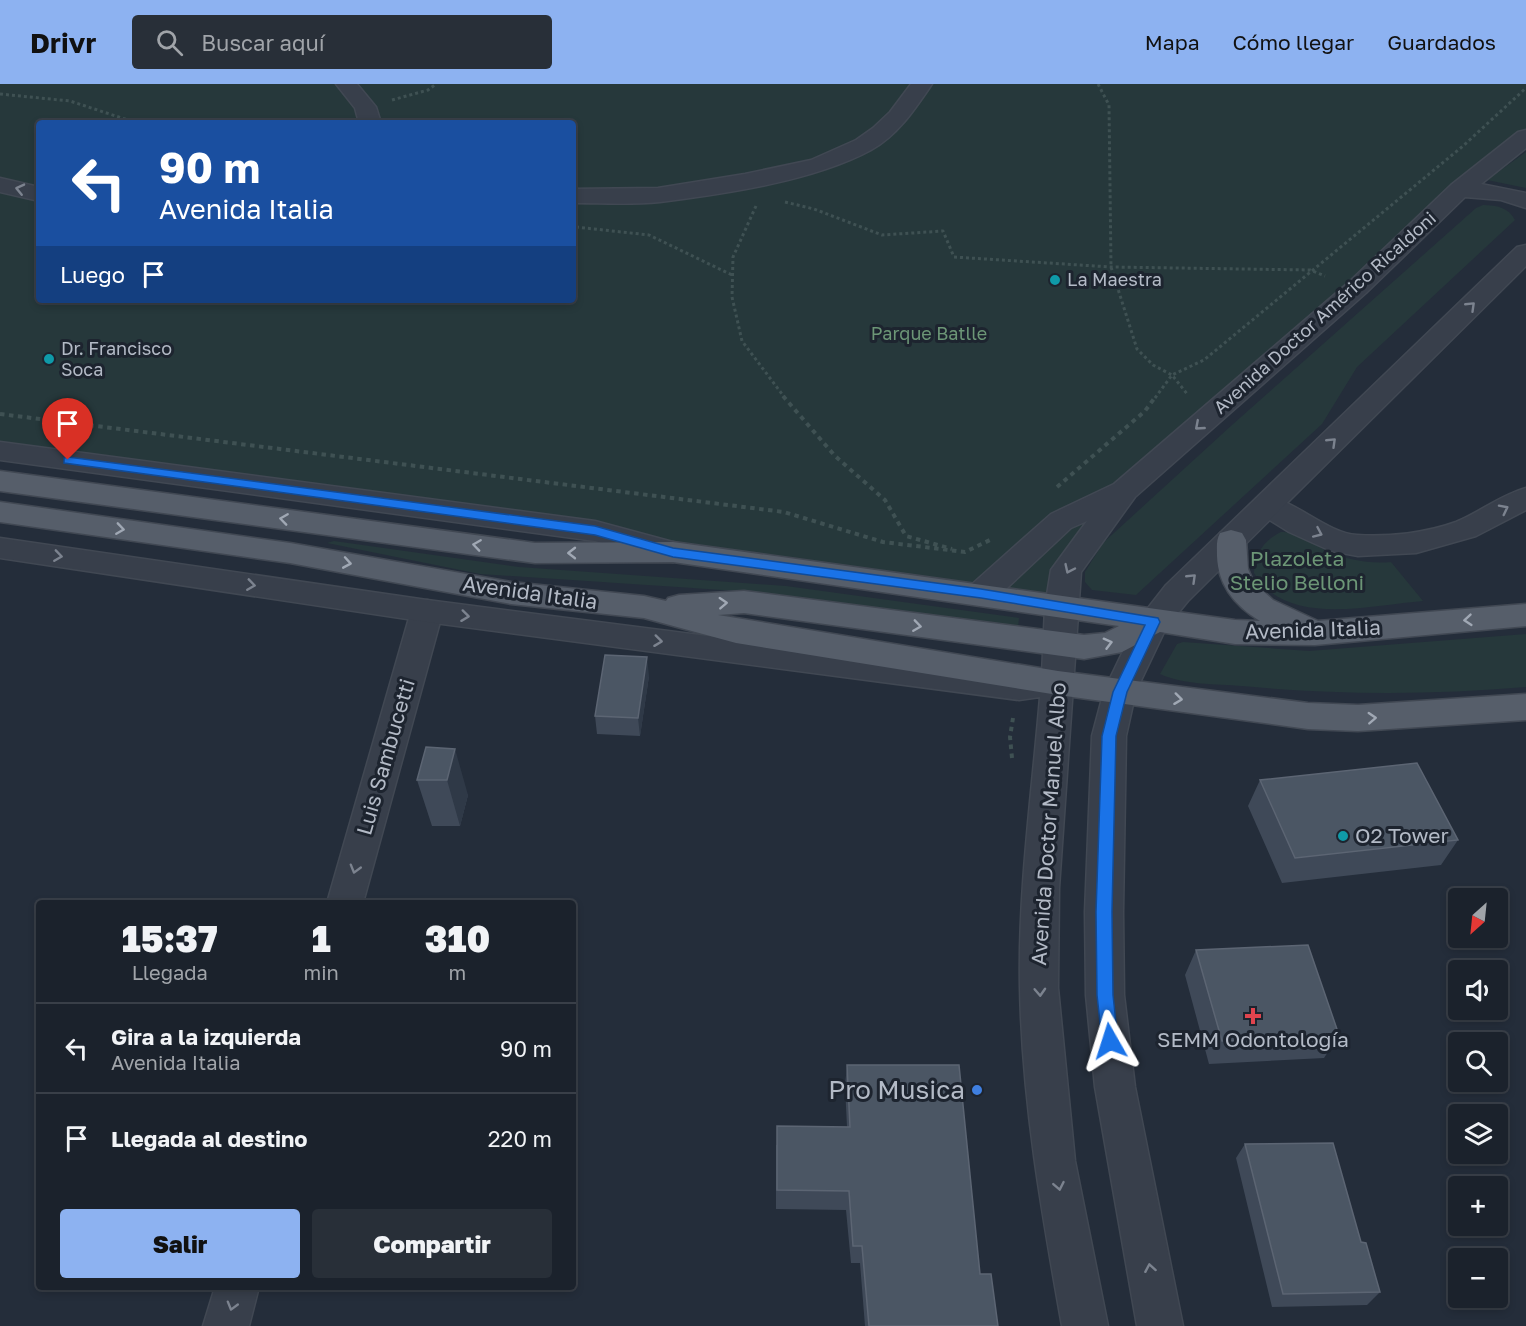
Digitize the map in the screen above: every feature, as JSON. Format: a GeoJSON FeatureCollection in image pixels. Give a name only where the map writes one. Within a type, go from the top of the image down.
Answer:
{"type":"FeatureCollection","features":[{"type":"Feature","properties":{"kind":"main road","name":"Avenida Italia"},"geometry":{"type":"LineString","coordinates":[[0,481],[535,553],[673,552],[981,594],[1153,622],[1235,632],[1315,633],[1526,615]]}},
{"type":"Feature","properties":{"kind":"main road","name":"Avenida Italia"},"geometry":{"type":"LineString","coordinates":[[0,512],[290,553],[511,592],[644,607],[736,631],[1120,692],[1308,716],[1358,718],[1526,707]]}},
{"type":"Feature","properties":{"kind":"main road"},"geometry":{"type":"LineString","coordinates":[[1231,540],[1233,570],[1240,586],[1257,604],[1280,619],[1315,633]]}},
{"type":"Feature","properties":{"kind":"main road"},"geometry":{"type":"LineString","coordinates":[[644,607],[744,602],[1084,647],[1111,644],[1153,622]]}},
{"type":"Feature","properties":{"kind":"street"},"geometry":{"type":"LineString","coordinates":[[346,84],[367,115]]}},
{"type":"Feature","properties":{"kind":"street"},"geometry":{"type":"LineString","coordinates":[[576,196],[658,195],[818,165],[864,145],[898,117],[922,84]]}},
{"type":"Feature","properties":{"kind":"street","name":"Avenida Doctor Américo Ricaldoni"},"geometry":{"type":"LineString","coordinates":[[1061,607],[1066,570],[1125,490],[1357,288],[1459,190],[1526,137]]}},
{"type":"Feature","properties":{"kind":"street"},"geometry":{"type":"LineString","coordinates":[[0,185],[36,193]]}},
{"type":"Feature","properties":{"kind":"street"},"geometry":{"type":"LineString","coordinates":[[1459,190],[1500,192],[1526,201]]}},
{"type":"Feature","properties":{"kind":"street"},"geometry":{"type":"LineString","coordinates":[[1160,1326],[1115,1087],[1105,995],[1109,736],[1120,692],[1153,622],[1177,593],[1526,252]]}},
{"type":"Feature","properties":{"kind":"street","name":"Avenida Italia"},"geometry":{"type":"LineString","coordinates":[[0,451],[595,531],[673,552]]}},
{"type":"Feature","properties":{"kind":"street","name":"Avenida Doctor Américo Ricaldoni"},"geometry":{"type":"LineString","coordinates":[[981,594],[1061,521],[1125,490]]}},
{"type":"Feature","properties":{"kind":"street"},"geometry":{"type":"LineString","coordinates":[[1267,505],[1299,525],[1342,544],[1358,546],[1416,543],[1466,529],[1526,498]]}},
{"type":"Feature","properties":{"kind":"street","name":"Avenida Italia"},"geometry":{"type":"LineString","coordinates":[[0,548],[427,611],[1019,688],[1058,683]]}},
{"type":"Feature","properties":{"kind":"street","name":"Avenida Doctor Manuel Albo"},"geometry":{"type":"LineString","coordinates":[[1061,607],[1058,683],[1041,888],[1040,988],[1054,1161],[1085,1326]]}},
{"type":"Feature","properties":{"kind":"street","name":"Luis Sambucetti"},"geometry":{"type":"LineString","coordinates":[[346,900],[427,611]]}},
{"type":"Feature","properties":{"kind":"street"},"geometry":{"type":"LineString","coordinates":[[226,1326],[236,1290]]}},
{"type":"Feature","properties":{"kind":"path"},"geometry":{"type":"LineString","coordinates":[[367,115],[428,90],[436,84]]}},
{"type":"Feature","properties":{"kind":"path"},"geometry":{"type":"LineString","coordinates":[[1098,84],[1109,105],[1111,267],[1137,349],[1153,365],[1172,375],[1208,419]]}},
{"type":"Feature","properties":{"kind":"path"},"geometry":{"type":"LineString","coordinates":[[1048,495],[1145,411],[1172,375],[1204,360],[1463,146],[1526,88]]}},
{"type":"Feature","properties":{"kind":"path"},"geometry":{"type":"LineString","coordinates":[[0,94],[58,99],[94,106],[129,120]]}},
{"type":"Feature","properties":{"kind":"path"},"geometry":{"type":"LineString","coordinates":[[770,175],[733,258],[732,297],[742,341],[778,390],[835,456],[885,500],[906,536],[965,552]]}},
{"type":"Feature","properties":{"kind":"path"},"geometry":{"type":"LineString","coordinates":[[760,196],[814,209],[882,235],[943,231],[954,257],[1111,267],[1311,270],[1357,288]]}},
{"type":"Feature","properties":{"kind":"path"},"geometry":{"type":"LineString","coordinates":[[576,227],[649,235],[732,275]]}},
{"type":"Feature","properties":{"kind":"path"},"geometry":{"type":"LineString","coordinates":[[0,414],[784,512],[883,542],[965,552],[995,538]]}},
{"type":"Feature","properties":{"kind":"green space","name":"Parque Batlle"},"geometry":{"type":"Polygon","coordinates":[[[0,84],[1526,84],[1526,137],[1125,490],[1061,607],[0,451],[0,84]]]}},
{"type":"Feature","properties":{"kind":"green space"},"geometry":{"type":"Polygon","coordinates":[[[1526,152],[1526,188],[1487,180],[1526,152]]]}},
{"type":"Feature","properties":{"kind":"green space"},"geometry":{"type":"Polygon","coordinates":[[[1483,205],[1502,208],[1515,220],[1357,367],[1322,424],[1136,595],[1092,590],[1085,582],[1085,572],[1103,543],[1232,425],[1476,208],[1483,205]]]}},
{"type":"Feature","properties":{"kind":"green space","name":"Plazoleta Stelio Belloni"},"geometry":{"type":"Polygon","coordinates":[[[1281,532],[1300,535],[1327,551],[1343,557],[1367,562],[1391,562],[1423,601],[1331,609],[1308,607],[1287,601],[1268,590],[1254,573],[1254,566],[1261,549],[1281,532]]]}},
{"type":"Feature","properties":{"kind":"green space"},"geometry":{"type":"Polygon","coordinates":[[[334,541],[519,567],[786,586],[1019,618],[1018,628],[766,593],[480,574],[327,543],[334,541]]]}},
{"type":"Feature","properties":{"kind":"green space"},"geometry":{"type":"Polygon","coordinates":[[[1526,634],[1526,687],[1419,693],[1349,692],[1200,683],[1169,678],[1160,674],[1177,644],[1183,642],[1309,651],[1526,634]]]}},
{"type":"Feature","properties":{"kind":"building"},"geometry":{"type":"Polygon","coordinates":[[[605,655],[647,657],[638,718],[595,716],[605,655]]]}},
{"type":"Feature","properties":{"kind":"building"},"geometry":{"type":"Polygon","coordinates":[[[426,747],[455,749],[447,780],[417,780],[426,747]]]}},
{"type":"Feature","properties":{"kind":"building"},"geometry":{"type":"Polygon","coordinates":[[[1417,763],[1458,840],[1295,858],[1260,780],[1417,763]]]}},
{"type":"Feature","properties":{"kind":"building"},"geometry":{"type":"Polygon","coordinates":[[[1308,945],[1339,1035],[1222,1041],[1196,950],[1308,945]]]}},
{"type":"Feature","properties":{"kind":"building"},"geometry":{"type":"Polygon","coordinates":[[[847,1065],[959,1065],[980,1274],[991,1274],[998,1326],[869,1326],[862,1246],[853,1246],[849,1191],[777,1190],[777,1126],[850,1127],[847,1065]]]}},
{"type":"Feature","properties":{"kind":"building"},"geometry":{"type":"Polygon","coordinates":[[[1333,1143],[1361,1242],[1366,1243],[1380,1292],[1283,1294],[1245,1144],[1333,1143]]]}},
{"type":"Feature","properties":{"kind":"place","name":"La Maestra"},"geometry":{"type":"Point","coordinates":[1055,280]}},
{"type":"Feature","properties":{"kind":"place","name":"Dr. Francisco Soca"},"geometry":{"type":"Point","coordinates":[49,359]}},
{"type":"Feature","properties":{"kind":"place","name":"O2 Tower"},"geometry":{"type":"Point","coordinates":[1343,836]}},
{"type":"Feature","properties":{"kind":"place","name":"SEMM Odontología"},"geometry":{"type":"Point","coordinates":[1253,1016]}},
{"type":"Feature","properties":{"kind":"place","name":"Pro Musica"},"geometry":{"type":"Point","coordinates":[977,1090]}},
{"type":"Feature","properties":{"kind":"route"},"geometry":{"type":"LineString","coordinates":[[68,460],[595,531],[673,552],[981,594],[1153,622],[1120,692],[1109,736],[1104,912],[1105,995],[1110,1041]]}}]}
